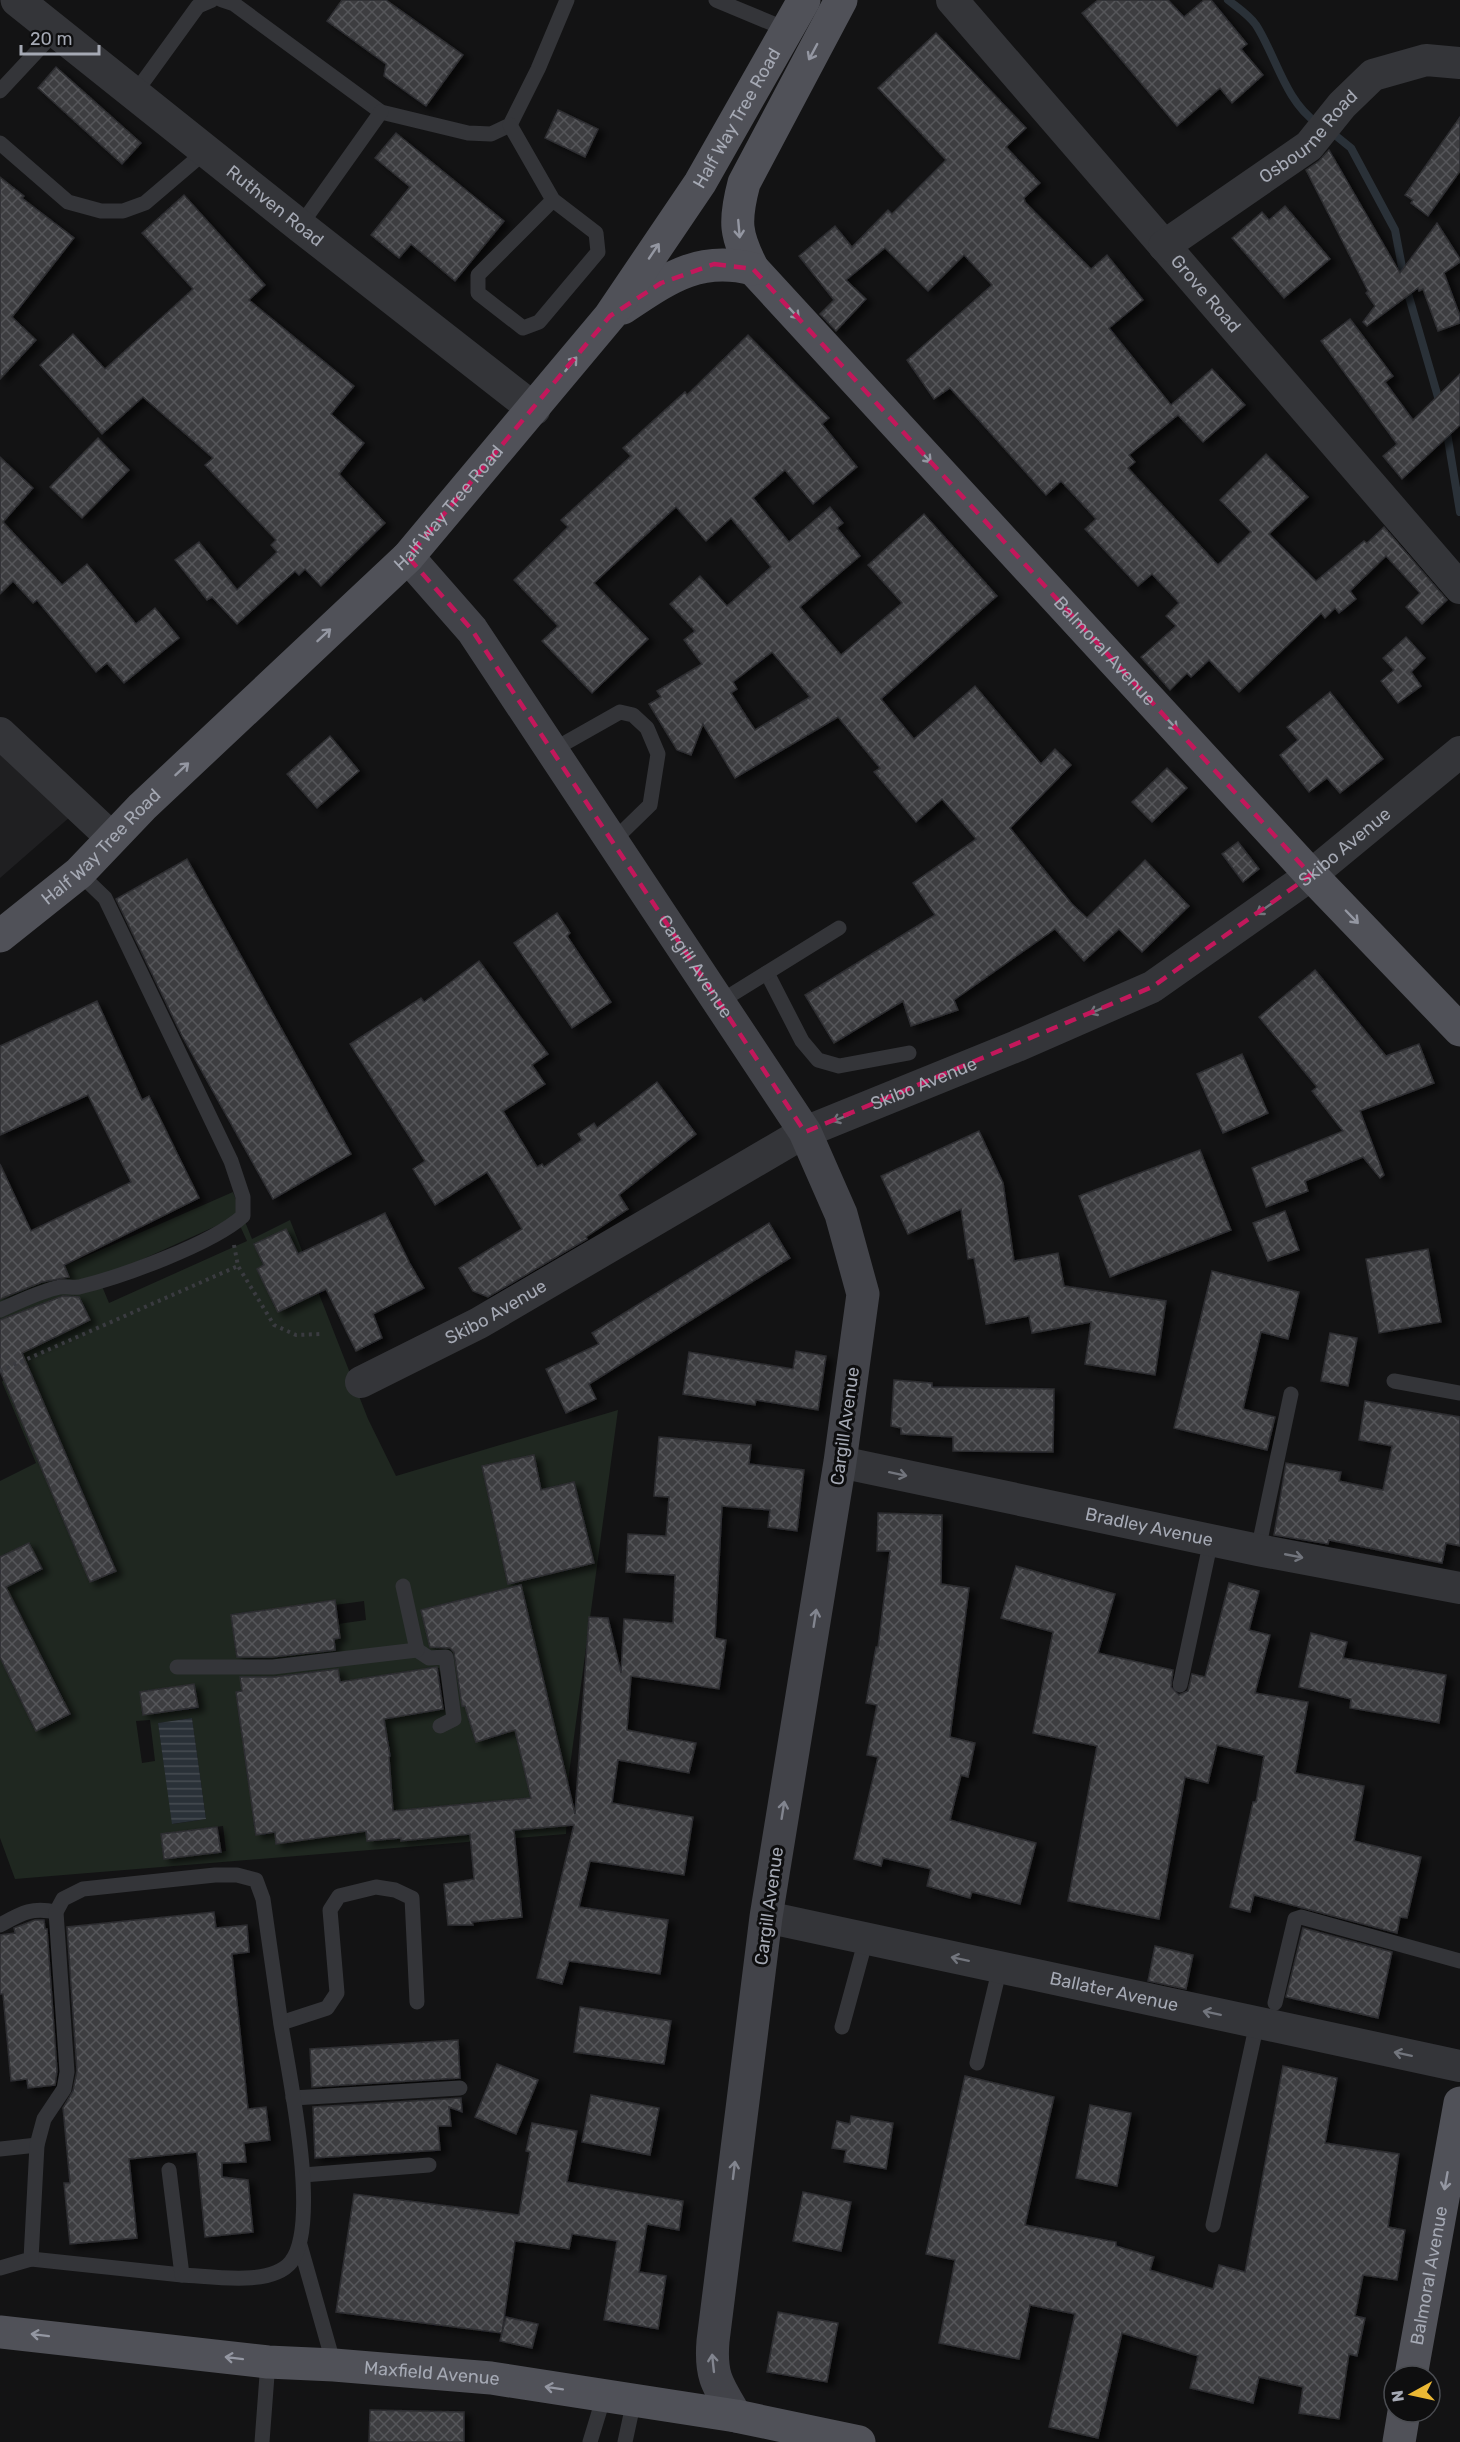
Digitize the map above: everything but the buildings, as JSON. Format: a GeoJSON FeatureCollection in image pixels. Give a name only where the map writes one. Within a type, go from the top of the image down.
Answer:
{"type":"FeatureCollection","features":[{"type":"Feature","properties":{"kind":"main road","name":"Half Way Tree Road"},"geometry":{"type":"LineString","coordinates":[[0,936],[79,873],[158,792],[408,557],[610,316],[700,183],[804,0]]}},
{"type":"Feature","properties":{"kind":"main road","name":"Half Way Tree Road"},"geometry":{"type":"LineString","coordinates":[[753,269],[740,244],[738,226],[738,205],[744,183],[841,0]]}},
{"type":"Feature","properties":{"kind":"main road"},"geometry":{"type":"LineString","coordinates":[[610,316],[662,283],[696,267],[714,264],[753,269]]}},
{"type":"Feature","properties":{"kind":"main road","name":"Balmoral Avenue"},"geometry":{"type":"LineString","coordinates":[[753,269],[1311,875],[1460,1030]]}},
{"type":"Feature","properties":{"kind":"main road","name":"Cargill Avenue"},"geometry":{"type":"LineString","coordinates":[[408,557],[472,630],[611,843],[805,1132],[841,1214],[863,1294],[840,1462],[766,1917],[711,2364],[717,2384],[736,2416]]}},
{"type":"Feature","properties":{"kind":"main road","name":"Balmoral Avenue"},"geometry":{"type":"LineString","coordinates":[[1413,2364],[1460,2103]]}},
{"type":"Feature","properties":{"kind":"main road","name":"Maxfield Avenue"},"geometry":{"type":"LineString","coordinates":[[0,2332],[268,2361],[491,2378],[736,2416],[773,2433],[859,2442]]}},
{"type":"Feature","properties":{"kind":"main road"},"geometry":{"type":"LineString","coordinates":[[1399,2442],[1402,2424]]}},
{"type":"Feature","properties":{"kind":"street","name":"Ruthven Road"},"geometry":{"type":"LineString","coordinates":[[17,0],[534,409]]}},
{"type":"Feature","properties":{"kind":"street","name":"Grove Road"},"geometry":{"type":"LineString","coordinates":[[952,0],[1460,588]]}},
{"type":"Feature","properties":{"kind":"street","name":"Osbourne Road"},"geometry":{"type":"LineString","coordinates":[[1164,246],[1297,156],[1373,75],[1426,60],[1460,63]]}},
{"type":"Feature","properties":{"kind":"street"},"geometry":{"type":"LineString","coordinates":[[0,733],[112,838]]}},
{"type":"Feature","properties":{"kind":"street","name":"Skibo Avenue"},"geometry":{"type":"LineString","coordinates":[[362,1382],[479,1323],[805,1132],[1017,1046],[1152,987],[1311,875],[1460,752]]}},
{"type":"Feature","properties":{"kind":"street","name":"Bradley Avenue"},"geometry":{"type":"LineString","coordinates":[[840,1462],[1258,1550],[1460,1588]]}},
{"type":"Feature","properties":{"kind":"street","name":"Ballater Avenue"},"geometry":{"type":"LineString","coordinates":[[766,1917],[1000,1967],[1266,2013],[1460,2066]]}},
{"type":"Feature","properties":{"kind":"lane"},"geometry":{"type":"LineString","coordinates":[[135,93],[198,6],[212,0]]}},
{"type":"Feature","properties":{"kind":"lane"},"geometry":{"type":"LineString","coordinates":[[222,0],[234,4],[381,112],[468,133],[490,134],[510,125],[538,69],[567,0]]}},
{"type":"Feature","properties":{"kind":"lane"},"geometry":{"type":"LineString","coordinates":[[716,0],[788,30]]}},
{"type":"Feature","properties":{"kind":"lane"},"geometry":{"type":"LineString","coordinates":[[0,91],[56,31]]}},
{"type":"Feature","properties":{"kind":"lane"},"geometry":{"type":"LineString","coordinates":[[300,226],[381,112]]}},
{"type":"Feature","properties":{"kind":"lane"},"geometry":{"type":"LineString","coordinates":[[510,125],[553,200],[596,233],[598,252],[539,322],[524,328],[478,293],[478,275],[553,200]]}},
{"type":"Feature","properties":{"kind":"lane"},"geometry":{"type":"LineString","coordinates":[[0,143],[68,202],[101,211],[123,211],[145,203],[206,151]]}},
{"type":"Feature","properties":{"kind":"lane"},"geometry":{"type":"LineString","coordinates":[[551,752],[620,712],[633,715],[647,728],[658,754],[650,805],[611,843]]}},
{"type":"Feature","properties":{"kind":"lane"},"geometry":{"type":"LineString","coordinates":[[0,1310],[53,1289],[76,1287],[157,1261],[231,1226],[243,1216],[243,1197],[231,1161],[105,898],[79,873]]}},
{"type":"Feature","properties":{"kind":"lane"},"geometry":{"type":"LineString","coordinates":[[718,1003],[839,928]]}},
{"type":"Feature","properties":{"kind":"lane"},"geometry":{"type":"LineString","coordinates":[[767,973],[802,1041],[818,1060],[839,1066],[909,1053]]}},
{"type":"Feature","properties":{"kind":"lane"},"geometry":{"type":"LineString","coordinates":[[1394,1381],[1460,1393]]}},
{"type":"Feature","properties":{"kind":"lane"},"geometry":{"type":"LineString","coordinates":[[1258,1550],[1291,1394]]}},
{"type":"Feature","properties":{"kind":"lane"},"geometry":{"type":"LineString","coordinates":[[1180,1685],[1211,1540]]}},
{"type":"Feature","properties":{"kind":"lane"},"geometry":{"type":"LineString","coordinates":[[403,1586],[417,1650]]}},
{"type":"Feature","properties":{"kind":"lane"},"geometry":{"type":"LineString","coordinates":[[177,1667],[273,1667],[417,1650],[429,1658],[446,1657],[454,1719],[441,1726]]}},
{"type":"Feature","properties":{"kind":"lane"},"geometry":{"type":"LineString","coordinates":[[0,2268],[31,2259],[182,2275],[254,2279],[272,2274],[291,2264],[300,2245],[304,2203],[303,2175],[263,1899],[256,1881],[237,1875],[215,1875],[83,1889],[63,1899],[56,1912],[67,2072],[64,2089],[44,2119],[38,2145],[31,2259]]}},
{"type":"Feature","properties":{"kind":"lane"},"geometry":{"type":"LineString","coordinates":[[281,2023],[327,2008],[337,1993],[330,1910],[339,1896],[376,1887],[395,1890],[412,1898],[417,2002]]}},
{"type":"Feature","properties":{"kind":"lane"},"geometry":{"type":"LineString","coordinates":[[0,1925],[24,1912],[39,1909],[56,1912]]}},
{"type":"Feature","properties":{"kind":"lane"},"geometry":{"type":"LineString","coordinates":[[1213,2224],[1266,2013],[1295,1919],[1301,1917],[1460,1961]]}},
{"type":"Feature","properties":{"kind":"lane"},"geometry":{"type":"LineString","coordinates":[[842,2027],[866,1939]]}},
{"type":"Feature","properties":{"kind":"lane"},"geometry":{"type":"LineString","coordinates":[[977,2063],[1000,1967]]}},
{"type":"Feature","properties":{"kind":"lane"},"geometry":{"type":"LineString","coordinates":[[293,2098],[460,2088]]}},
{"type":"Feature","properties":{"kind":"lane"},"geometry":{"type":"LineString","coordinates":[[0,2149],[38,2145]]}},
{"type":"Feature","properties":{"kind":"lane"},"geometry":{"type":"LineString","coordinates":[[303,2175],[429,2165]]}},
{"type":"Feature","properties":{"kind":"lane"},"geometry":{"type":"LineString","coordinates":[[169,2170],[182,2275]]}},
{"type":"Feature","properties":{"kind":"lane"},"geometry":{"type":"LineString","coordinates":[[300,2245],[334,2365]]}},
{"type":"Feature","properties":{"kind":"lane"},"geometry":{"type":"LineString","coordinates":[[262,2442],[268,2361]]}},
{"type":"Feature","properties":{"kind":"lane"},"geometry":{"type":"LineString","coordinates":[[590,2442],[619,2398]]}},
{"type":"Feature","properties":{"kind":"lane"},"geometry":{"type":"LineString","coordinates":[[619,2398],[625,2442]]}},
{"type":"Feature","properties":{"kind":"path"},"geometry":{"type":"LineString","coordinates":[[231,1226],[238,1266],[274,1325],[296,1335],[320,1334]]}},
{"type":"Feature","properties":{"kind":"path"},"geometry":{"type":"LineString","coordinates":[[0,1371],[238,1266]]}},
{"type":"Feature","properties":{"kind":"highlighted area"},"geometry":{"type":"Polygon","coordinates":[[[714,264],[753,269],[1311,875],[1152,987],[805,1132],[472,630],[408,557],[610,316],[661,283],[714,264]]]}},
{"type":"Feature","properties":{"kind":"shaded area"},"geometry":{"type":"Polygon","coordinates":[[[0,753],[71,816],[0,878],[0,753]]]}},
{"type":"Feature","properties":{"kind":"shaded area"},"geometry":{"type":"Polygon","coordinates":[[[233,1192],[252,1239],[290,1220],[368,1419],[396,1476],[618,1410],[569,1774],[566,1834],[15,1879],[0,1838],[0,1657],[36,1731],[69,1714],[6,1587],[0,1557],[0,1481],[36,1463],[2,1382],[4,1379],[0,1370],[0,1294],[233,1192]],[[236,1217],[99,1279],[109,1303],[247,1241],[236,1217]],[[286,1229],[254,1244],[264,1265],[257,1269],[278,1312],[304,1300],[283,1255],[286,1229]],[[27,1364],[11,1371],[6,1385],[91,1582],[116,1570],[27,1364]],[[334,1600],[231,1615],[236,1652],[338,1624],[366,1620],[364,1601],[335,1605],[334,1600]],[[439,1668],[347,1681],[354,1723],[446,1709],[439,1668]],[[194,1684],[140,1692],[143,1714],[198,1707],[194,1684]],[[192,1718],[158,1723],[173,1824],[206,1819],[192,1718]],[[150,1720],[136,1721],[142,1763],[155,1761],[150,1720]],[[223,1826],[161,1834],[164,1859],[226,1851],[223,1826]]]}},
{"type":"Feature","properties":{"kind":"shaded area"},"geometry":{"type":"Polygon","coordinates":[[[192,1718],[206,1819],[172,1824],[158,1723],[192,1718]]]}},
{"type":"Feature","properties":{"kind":"waterway"},"geometry":{"type":"LineString","coordinates":[[1228,0],[1256,25],[1297,103],[1317,123]]}},
{"type":"Feature","properties":{"kind":"waterway"},"geometry":{"type":"LineString","coordinates":[[1330,131],[1351,148],[1395,230],[1405,283],[1440,404]]}},
{"type":"Feature","properties":{"kind":"waterway"},"geometry":{"type":"LineString","coordinates":[[1446,427],[1460,512]]}}]}
